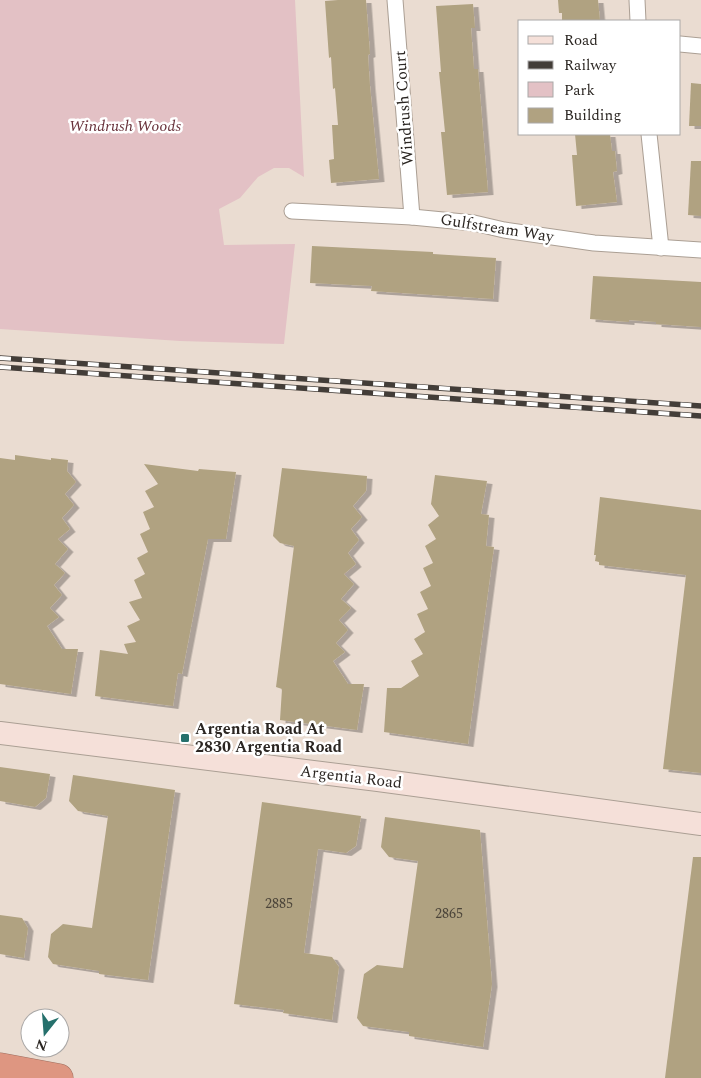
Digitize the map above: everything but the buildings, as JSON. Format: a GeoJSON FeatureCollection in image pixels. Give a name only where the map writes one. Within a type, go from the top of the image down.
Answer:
{"type":"FeatureCollection","features":[{"type":"Feature","properties":{"kind":"highway"},"geometry":{"type":"LineString","coordinates":[[0,1067],[59,1078]]}},
{"type":"Feature","properties":{"kind":"street","name":"Windrush Court"},"geometry":{"type":"LineString","coordinates":[[395,0],[412,217]]}},
{"type":"Feature","properties":{"kind":"street"},"geometry":{"type":"LineString","coordinates":[[637,0],[638,20]]}},
{"type":"Feature","properties":{"kind":"street"},"geometry":{"type":"LineString","coordinates":[[681,44],[701,46]]}},
{"type":"Feature","properties":{"kind":"street"},"geometry":{"type":"LineString","coordinates":[[649,135],[661,248]]}},
{"type":"Feature","properties":{"kind":"street","name":"Gulfstream Way"},"geometry":{"type":"LineString","coordinates":[[292,211],[412,217],[474,223],[504,230],[594,243],[701,250]]}},
{"type":"Feature","properties":{"kind":"street","name":"Argentia Road"},"geometry":{"type":"LineString","coordinates":[[0,733],[378,780],[701,824]]}},
{"type":"Feature","properties":{"kind":"green space","name":"Windrush Woods"},"geometry":{"type":"Polygon","coordinates":[[[0,0],[295,0],[304,177],[289,168],[274,168],[258,177],[240,198],[219,209],[224,245],[295,244],[284,344],[180,341],[0,329],[0,0]]]}},
{"type":"Feature","properties":{"kind":"railway"},"geometry":{"type":"LineString","coordinates":[[0,358],[701,406]]}},
{"type":"Feature","properties":{"kind":"railway"},"geometry":{"type":"LineString","coordinates":[[0,367],[701,416]]}},
{"type":"Feature","properties":{"kind":"place","name":"Argentia Road At 2830 Argentia Road"},"geometry":{"type":"Point","coordinates":[185,738]}}]}
